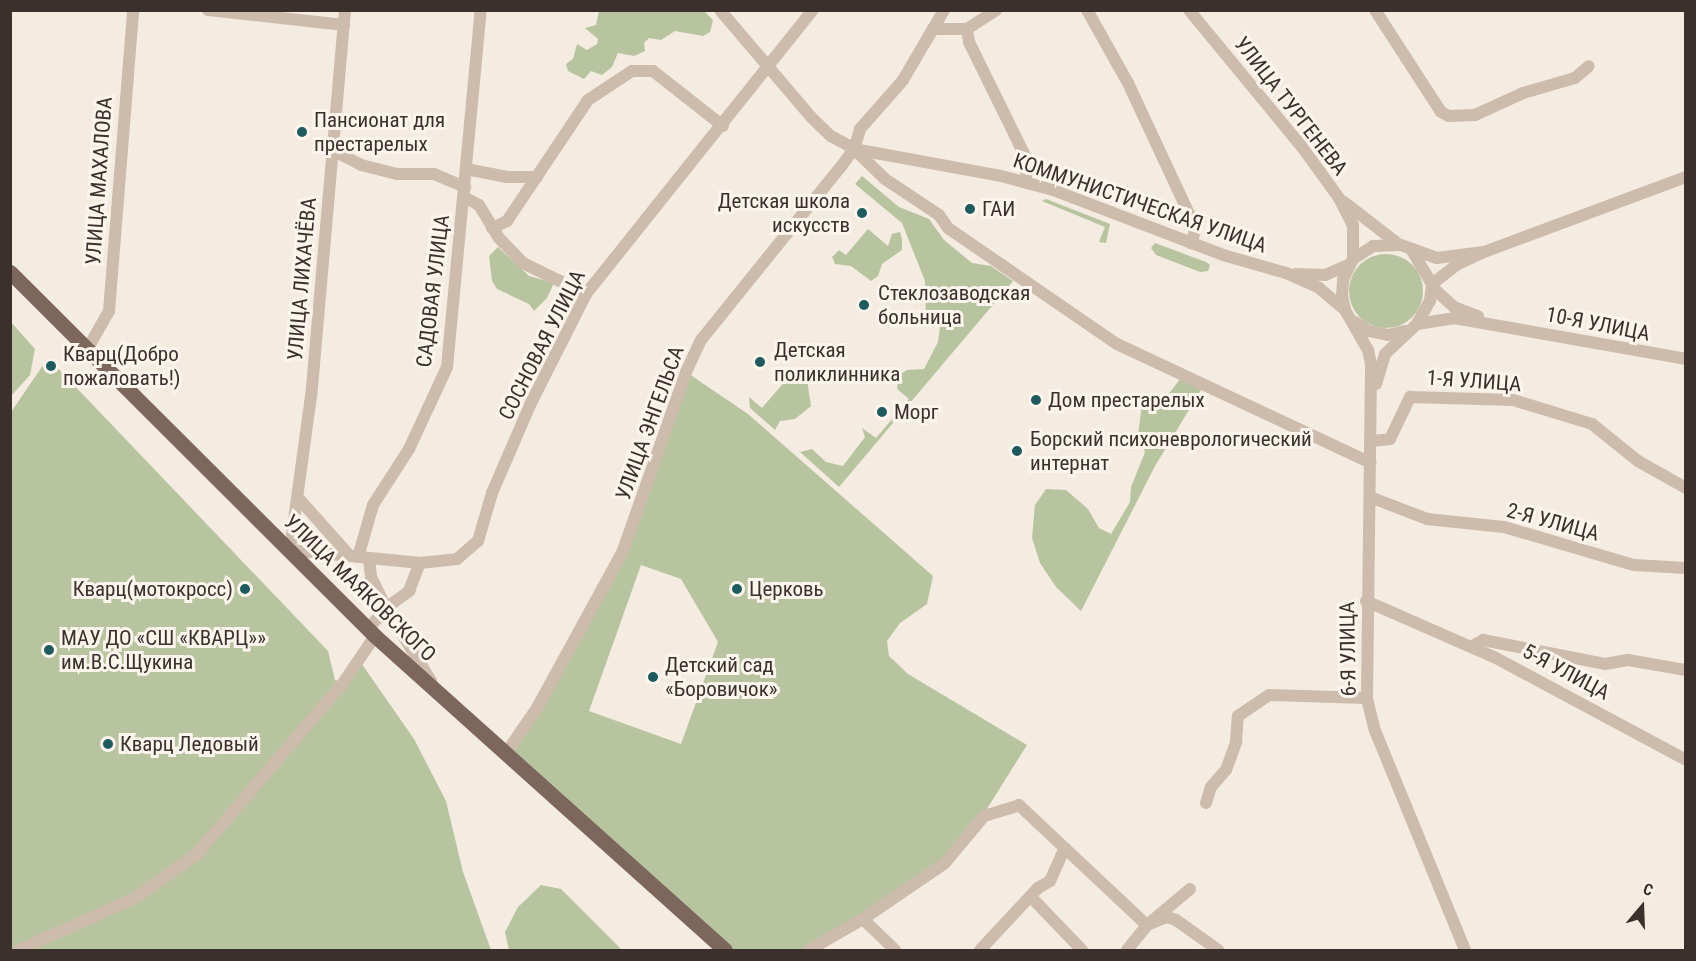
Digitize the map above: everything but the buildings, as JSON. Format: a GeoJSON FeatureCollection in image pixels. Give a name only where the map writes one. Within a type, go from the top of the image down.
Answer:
{"type":"FeatureCollection","features":[{"type":"Feature","properties":{"kind":"main road","name":"УЛИЦА МАЯКОВСКОГО"},"geometry":{"type":"LineString","coordinates":[[10,272],[372,632],[444,699],[694,919],[725,951]]}},
{"type":"Feature","properties":{"kind":"street","name":"УЛИЦА МАХАЛОВА"},"geometry":{"type":"LineString","coordinates":[[88,348],[109,311],[133,10]]}},
{"type":"Feature","properties":{"kind":"street"},"geometry":{"type":"LineString","coordinates":[[208,10],[344,25]]}},
{"type":"Feature","properties":{"kind":"street","name":"УЛИЦА ЛИХАЧЁВА"},"geometry":{"type":"LineString","coordinates":[[290,550],[300,500],[345,10]]}},
{"type":"Feature","properties":{"kind":"street","name":"САДОВАЯ УЛИЦА"},"geometry":{"type":"LineString","coordinates":[[359,557],[373,505],[409,449],[447,367],[481,10]]}},
{"type":"Feature","properties":{"kind":"street","name":"КОММУНИСТИЧЕСКАЯ УЛИЦА"},"geometry":{"type":"LineString","coordinates":[[720,10],[831,136],[854,149],[1026,182],[1191,243],[1286,273],[1319,288],[1345,310]]}},
{"type":"Feature","properties":{"kind":"street","name":"СОСНОВАЯ УЛИЦА"},"geometry":{"type":"LineString","coordinates":[[290,550],[420,563],[457,559],[478,541],[492,493],[526,414],[586,294],[723,126],[813,10]]}},
{"type":"Feature","properties":{"kind":"street","name":"УЛИЦА ЭНГЕЛЬСА"},"geometry":{"type":"LineString","coordinates":[[506,753],[537,708],[622,553],[686,372],[701,340],[854,149],[860,129],[903,80],[944,10]]}},
{"type":"Feature","properties":{"kind":"street"},"geometry":{"type":"LineString","coordinates":[[933,29],[967,29],[996,10]]}},
{"type":"Feature","properties":{"kind":"street"},"geometry":{"type":"LineString","coordinates":[[1087,10],[1128,82],[1191,218],[1195,231],[1191,243]]}},
{"type":"Feature","properties":{"kind":"street","name":"УЛИЦА ТУРГЕНЕВА"},"geometry":{"type":"LineString","coordinates":[[1189,10],[1284,123],[1339,198],[1353,225],[1351,262]]}},
{"type":"Feature","properties":{"kind":"street"},"geometry":{"type":"LineString","coordinates":[[1375,10],[1441,112],[1449,116],[1475,115],[1523,93],[1575,78],[1589,66]]}},
{"type":"Feature","properties":{"kind":"street"},"geometry":{"type":"LineString","coordinates":[[967,29],[969,42],[1026,158],[1026,182]]}},
{"type":"Feature","properties":{"kind":"street"},"geometry":{"type":"LineString","coordinates":[[492,228],[507,221],[588,100],[632,71],[653,71],[723,126]]}},
{"type":"Feature","properties":{"kind":"street"},"geometry":{"type":"LineString","coordinates":[[854,149],[885,179],[939,214],[948,228],[1117,344],[1371,463]]}},
{"type":"Feature","properties":{"kind":"street"},"geometry":{"type":"LineString","coordinates":[[332,150],[362,165],[397,174],[434,174],[464,192],[479,205],[492,228],[533,270],[566,280],[586,294]]}},
{"type":"Feature","properties":{"kind":"street"},"geometry":{"type":"LineString","coordinates":[[466,169],[507,177],[537,177]]}},
{"type":"Feature","properties":{"kind":"street"},"geometry":{"type":"LineString","coordinates":[[1373,401],[1385,354],[1425,312],[1433,286],[1458,264],[1484,252],[1686,177]]}},
{"type":"Feature","properties":{"kind":"street","name":"УЛИЦА ТУРГЕНЕВА"},"geometry":{"type":"LineString","coordinates":[[1339,198],[1367,223],[1401,245]]}},
{"type":"Feature","properties":{"kind":"street"},"geometry":{"type":"LineString","coordinates":[[1373,401],[1368,350],[1354,321],[1345,310],[1343,280],[1351,262],[1373,246],[1401,245],[1413,252],[1437,258],[1484,252]]}},
{"type":"Feature","properties":{"kind":"street"},"geometry":{"type":"LineString","coordinates":[[1413,252],[1433,286]]}},
{"type":"Feature","properties":{"kind":"street","name":"КОММУНИСТИЧЕСКАЯ УЛИЦА"},"geometry":{"type":"LineString","coordinates":[[1286,273],[1324,274],[1351,262]]}},
{"type":"Feature","properties":{"kind":"street","name":"10-Я УЛИЦА"},"geometry":{"type":"LineString","coordinates":[[1433,286],[1454,308],[1504,325]]}},
{"type":"Feature","properties":{"kind":"street","name":"10-Я УЛИЦА"},"geometry":{"type":"LineString","coordinates":[[1411,327],[1454,318],[1504,325],[1686,359]]}},
{"type":"Feature","properties":{"kind":"street"},"geometry":{"type":"LineString","coordinates":[[1354,321],[1369,331],[1388,335],[1411,327]]}},
{"type":"Feature","properties":{"kind":"street","name":"1-Я УЛИЦА"},"geometry":{"type":"LineString","coordinates":[[1372,441],[1390,439],[1410,397],[1513,400],[1592,424],[1638,461],[1686,488]]}},
{"type":"Feature","properties":{"kind":"street","name":"6-Я УЛИЦА"},"geometry":{"type":"LineString","coordinates":[[1373,401],[1366,602],[1367,698],[1375,731],[1465,951]]}},
{"type":"Feature","properties":{"kind":"street","name":"2-Я УЛИЦА"},"geometry":{"type":"LineString","coordinates":[[1370,497],[1410,514],[1504,527],[1634,565],[1686,568]]}},
{"type":"Feature","properties":{"kind":"street"},"geometry":{"type":"LineString","coordinates":[[300,500],[359,557],[386,608],[444,699]]}},
{"type":"Feature","properties":{"kind":"street"},"geometry":{"type":"LineString","coordinates":[[19,951],[135,898],[197,854],[343,683],[386,608],[409,591],[420,563]]}},
{"type":"Feature","properties":{"kind":"street","name":"5-Я УЛИЦА"},"geometry":{"type":"LineString","coordinates":[[1366,602],[1473,646],[1686,760]]}},
{"type":"Feature","properties":{"kind":"street"},"geometry":{"type":"LineString","coordinates":[[1473,646],[1483,639],[1605,664],[1628,660],[1686,670]]}},
{"type":"Feature","properties":{"kind":"street"},"geometry":{"type":"LineString","coordinates":[[1206,803],[1210,787],[1229,761],[1238,716],[1269,695],[1367,698]]}},
{"type":"Feature","properties":{"kind":"street"},"geometry":{"type":"LineString","coordinates":[[809,951],[864,919],[945,863],[984,816],[1019,805],[1147,925]]}},
{"type":"Feature","properties":{"kind":"street"},"geometry":{"type":"LineString","coordinates":[[980,951],[1031,897],[1050,881],[1065,848]]}},
{"type":"Feature","properties":{"kind":"street"},"geometry":{"type":"LineString","coordinates":[[1127,951],[1147,925],[1190,889]]}},
{"type":"Feature","properties":{"kind":"street"},"geometry":{"type":"LineString","coordinates":[[1031,897],[1082,951]]}},
{"type":"Feature","properties":{"kind":"street"},"geometry":{"type":"LineString","coordinates":[[1147,925],[1167,917],[1218,951]]}},
{"type":"Feature","properties":{"kind":"street"},"geometry":{"type":"LineString","coordinates":[[864,919],[895,951]]}},
{"type":"Feature","properties":{"kind":"green space"},"geometry":{"type":"Polygon","coordinates":[[[599,11],[704,11],[713,20],[710,32],[703,36],[675,31],[661,40],[649,38],[644,43],[645,51],[634,56],[618,53],[612,67],[602,75],[591,71],[584,79],[568,71],[566,64],[573,59],[577,44],[587,50],[597,44],[598,39],[585,28],[596,25],[599,11]]]}},
{"type":"Feature","properties":{"kind":"green space"},"geometry":{"type":"Polygon","coordinates":[[[862,176],[899,207],[929,219],[944,240],[972,263],[991,266],[1013,281],[839,487],[800,452],[812,449],[826,462],[843,466],[865,437],[862,428],[876,438],[909,399],[897,389],[899,375],[907,370],[924,369],[938,342],[940,327],[926,321],[925,281],[902,223],[855,184],[862,176]]]}},
{"type":"Feature","properties":{"kind":"green space"},"geometry":{"type":"Polygon","coordinates":[[[1046,199],[1110,224],[1106,243],[1099,242],[1105,227],[1042,201],[1046,199]]]}},
{"type":"Feature","properties":{"kind":"green space"},"geometry":{"type":"Polygon","coordinates":[[[868,229],[888,246],[892,234],[900,232],[902,239],[902,250],[882,264],[878,276],[871,281],[851,266],[835,264],[832,257],[839,250],[846,255],[868,229]]]}},
{"type":"Feature","properties":{"kind":"green space"},"geometry":{"type":"Polygon","coordinates":[[[1155,243],[1206,262],[1210,265],[1208,271],[1200,272],[1156,255],[1151,248],[1155,243]]]}},
{"type":"Feature","properties":{"kind":"green space"},"geometry":{"type":"Polygon","coordinates":[[[498,247],[529,276],[554,283],[547,298],[534,311],[529,304],[497,289],[492,281],[489,256],[498,247]]]}},
{"type":"Feature","properties":{"kind":"green space"},"geometry":{"type":"Polygon","coordinates":[[[1379,254],[1393,254],[1407,260],[1417,270],[1423,284],[1421,305],[1407,322],[1393,328],[1379,328],[1365,322],[1355,312],[1349,298],[1349,284],[1355,270],[1365,260],[1379,254]]]}},
{"type":"Feature","properties":{"kind":"green space"},"geometry":{"type":"Polygon","coordinates":[[[10,321],[35,349],[30,375],[11,396],[10,321]]]}},
{"type":"Feature","properties":{"kind":"green space"},"geometry":{"type":"Polygon","coordinates":[[[48,358],[328,651],[335,680],[343,683],[359,660],[414,739],[446,801],[463,872],[491,950],[11,950],[11,412],[48,358]]]}},
{"type":"Feature","properties":{"kind":"green space"},"geometry":{"type":"Polygon","coordinates":[[[686,372],[748,414],[933,576],[927,604],[900,623],[887,641],[889,656],[908,674],[1027,745],[965,844],[809,950],[725,950],[506,753],[611,577],[686,372]],[[641,565],[589,711],[681,744],[718,642],[681,579],[641,565]]]}},
{"type":"Feature","properties":{"kind":"green space"},"geometry":{"type":"Polygon","coordinates":[[[793,372],[807,380],[811,406],[795,419],[780,421],[775,430],[750,408],[749,397],[762,408],[793,372]]]}},
{"type":"Feature","properties":{"kind":"green space"},"geometry":{"type":"Polygon","coordinates":[[[1180,379],[1201,390],[1155,466],[1081,611],[1056,587],[1040,563],[1032,538],[1035,505],[1046,489],[1066,490],[1088,509],[1099,528],[1111,534],[1130,502],[1131,487],[1145,452],[1138,435],[1142,404],[1168,395],[1180,379]]]}},
{"type":"Feature","properties":{"kind":"green space"},"geometry":{"type":"Polygon","coordinates":[[[541,885],[561,889],[622,950],[509,950],[505,932],[518,907],[541,885]]]}},
{"type":"Feature","properties":{"kind":"place","name":"Пансионат для престарелых"},"geometry":{"type":"Point","coordinates":[302,132]}},
{"type":"Feature","properties":{"kind":"place","name":"ГАИ"},"geometry":{"type":"Point","coordinates":[970,209]}},
{"type":"Feature","properties":{"kind":"place","name":"Детская школа искусств"},"geometry":{"type":"Point","coordinates":[862,213]}},
{"type":"Feature","properties":{"kind":"place","name":"Стеклозаводская больница"},"geometry":{"type":"Point","coordinates":[864,305]}},
{"type":"Feature","properties":{"kind":"place","name":"Детская поликлинника"},"geometry":{"type":"Point","coordinates":[760,362]}},
{"type":"Feature","properties":{"kind":"place","name":"Кварц(Добро пожаловать!)"},"geometry":{"type":"Point","coordinates":[51,366]}},
{"type":"Feature","properties":{"kind":"place","name":"Дом престарелых"},"geometry":{"type":"Point","coordinates":[1036,400]}},
{"type":"Feature","properties":{"kind":"place","name":"Морг"},"geometry":{"type":"Point","coordinates":[882,412]}},
{"type":"Feature","properties":{"kind":"place","name":"Борский психоневрологический интернат"},"geometry":{"type":"Point","coordinates":[1017,451]}},
{"type":"Feature","properties":{"kind":"place","name":"Кварц(мотокросс)"},"geometry":{"type":"Point","coordinates":[245,589]}},
{"type":"Feature","properties":{"kind":"place","name":"Церковь"},"geometry":{"type":"Point","coordinates":[737,589]}},
{"type":"Feature","properties":{"kind":"place","name":"МАУ ДО «СШ «КВАРЦ»» им.В.С.Щукина"},"geometry":{"type":"Point","coordinates":[49,650]}},
{"type":"Feature","properties":{"kind":"place","name":"Детский сад «Боровичок»"},"geometry":{"type":"Point","coordinates":[653,677]}},
{"type":"Feature","properties":{"kind":"place","name":"Кварц Ледовый"},"geometry":{"type":"Point","coordinates":[108,744]}}]}
